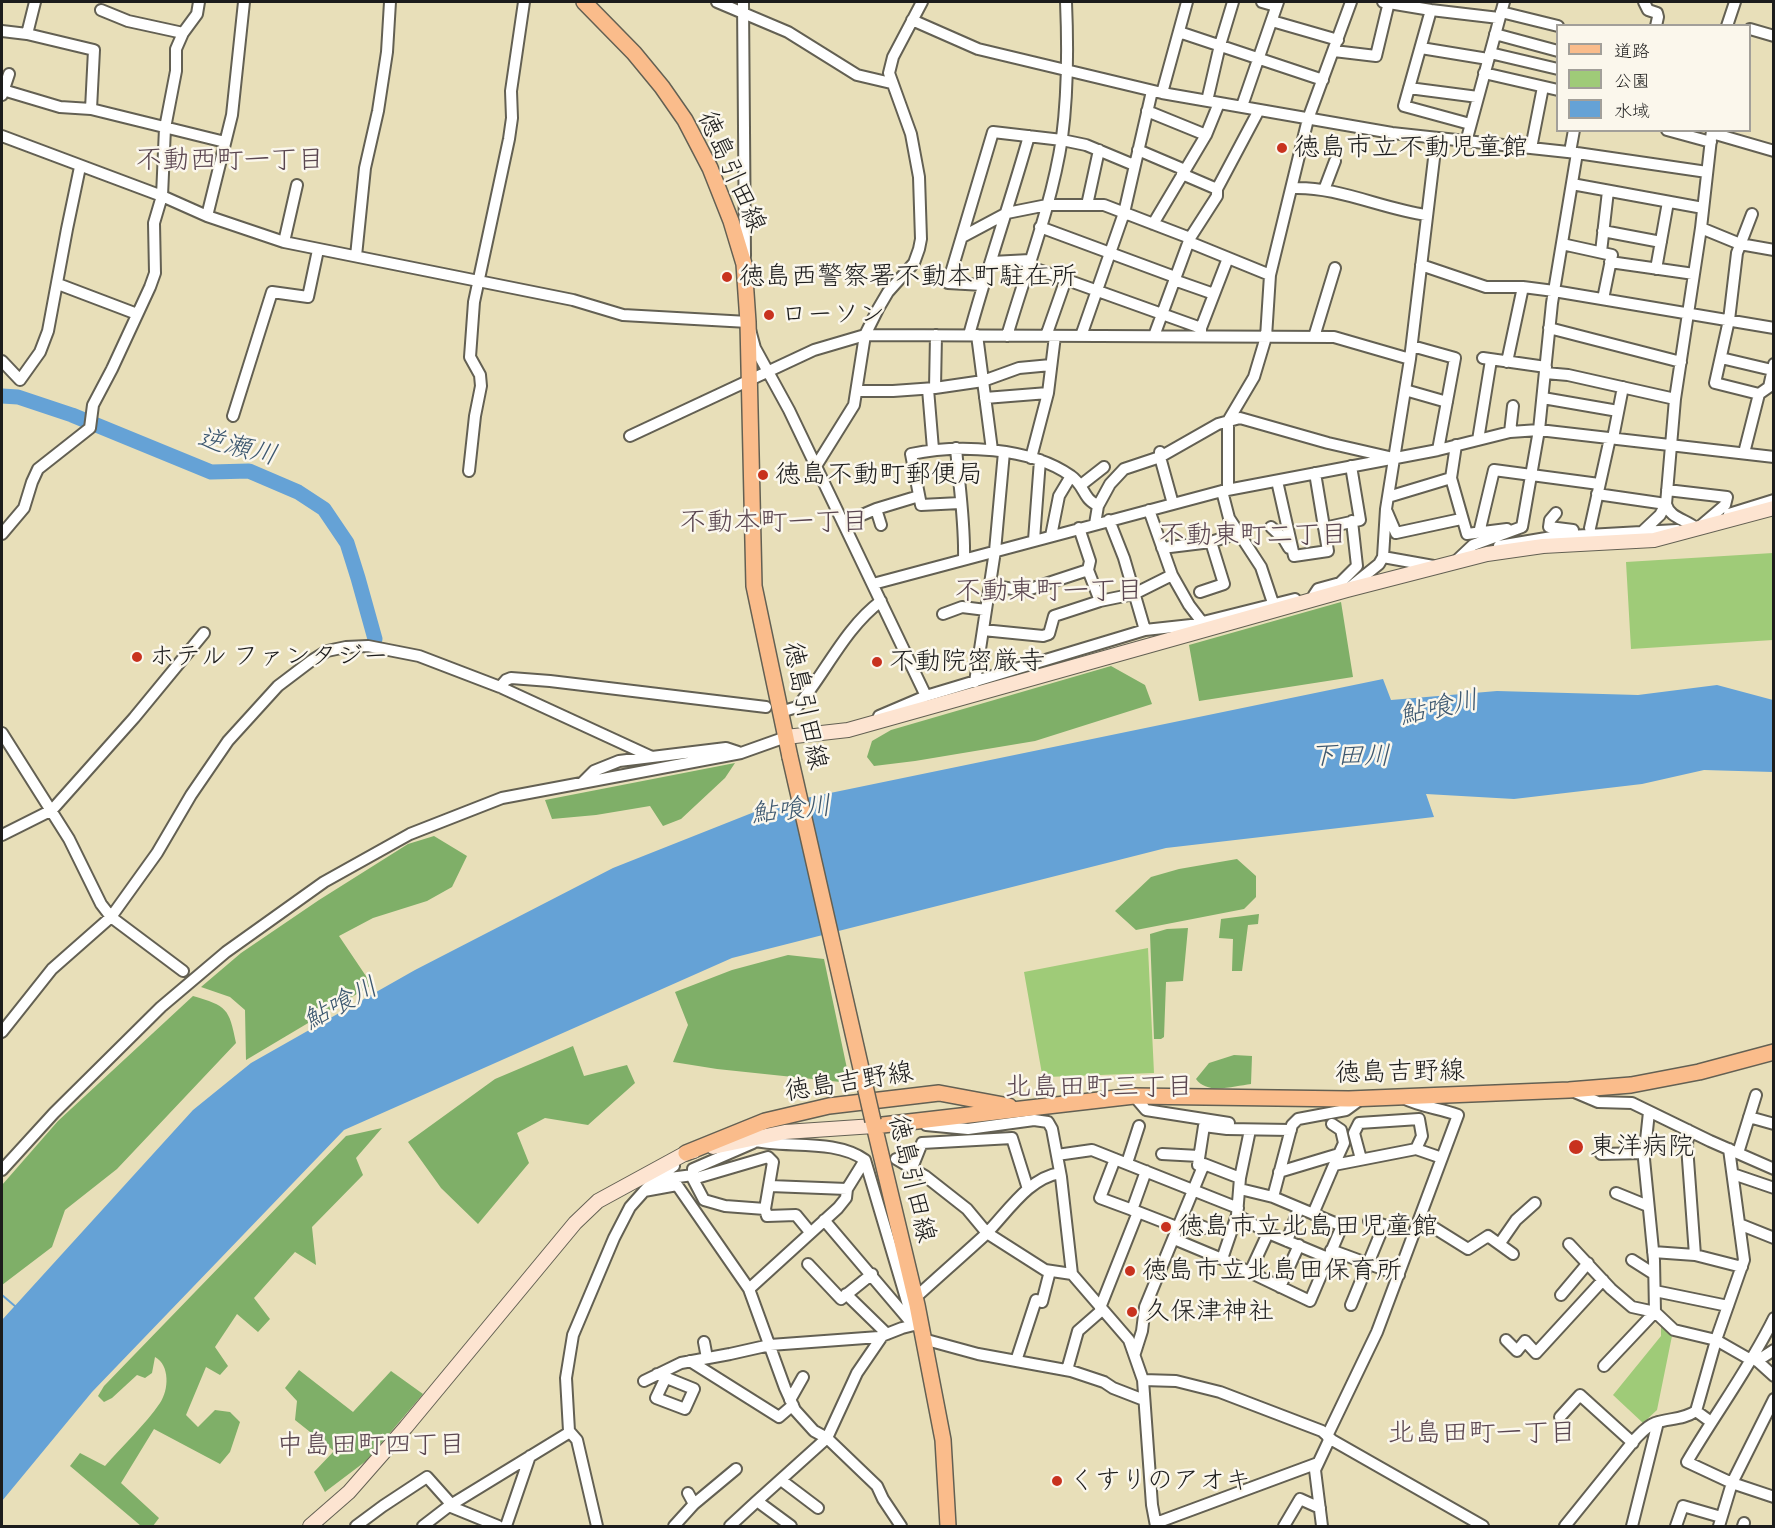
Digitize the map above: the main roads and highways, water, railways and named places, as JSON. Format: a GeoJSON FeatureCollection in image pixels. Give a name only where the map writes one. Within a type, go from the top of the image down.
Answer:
{"type":"FeatureCollection","features":[{"type":"Feature","properties":{"kind":"main road","name":"徳島引田線"},"geometry":{"type":"LineString","coordinates":[[584,2],[641,62],[685,120],[710,168],[731,221],[744,264],[748,321],[754,586],[790,757],[915,1298],[919,1330],[942,1440],[948,1527]]}},
{"type":"Feature","properties":{"kind":"main road","name":"徳島吉野線"},"geometry":{"type":"LineString","coordinates":[[873,1124],[1134,1096],[1362,1098],[1569,1090],[1631,1085],[1699,1072],[1773,1052]]}},
{"type":"Feature","properties":{"kind":"main road","name":"徳島吉野線"},"geometry":{"type":"LineString","coordinates":[[686,1153],[765,1121],[829,1106],[939,1094],[1024,1109]]}},
{"type":"Feature","properties":{"kind":"water","name":"下田川"},"geometry":{"type":"Polygon","coordinates":[[[1383,679],[1391,700],[1497,691],[1638,695],[1717,685],[1773,700],[1773,772],[1704,770],[1642,784],[1514,799],[1426,794],[1434,817],[1166,848],[732,958],[344,1130],[92,1392],[2,1501],[2,1320],[193,1110],[251,1063],[415,970],[613,868],[772,805],[1383,679]]]}},
{"type":"Feature","properties":{"kind":"waterway","name":"逆瀬川"},"geometry":{"type":"LineString","coordinates":[[2,396],[18,397],[72,415],[211,472],[249,471],[298,492],[324,509],[347,543],[375,639]]}},
{"type":"Feature","properties":{"kind":"waterway"},"geometry":{"type":"LineString","coordinates":[[2,1295],[16,1307]]}},
{"type":"Feature","properties":{"kind":"place","name":"徳島市立不動児童館"},"geometry":{"type":"Point","coordinates":[1282,148]}},
{"type":"Feature","properties":{"kind":"place","name":"徳島西警察署不動本町駐在所"},"geometry":{"type":"Point","coordinates":[727,277]}},
{"type":"Feature","properties":{"kind":"place","name":"ローソン"},"geometry":{"type":"Point","coordinates":[769,315]}},
{"type":"Feature","properties":{"kind":"place","name":"徳島不動町郵便局"},"geometry":{"type":"Point","coordinates":[763,475]}},
{"type":"Feature","properties":{"kind":"place","name":"ホテル ファンタジー"},"geometry":{"type":"Point","coordinates":[137,657]}},
{"type":"Feature","properties":{"kind":"place","name":"不動院密厳寺"},"geometry":{"type":"Point","coordinates":[877,662]}},
{"type":"Feature","properties":{"kind":"place","name":"東洋病院"},"geometry":{"type":"Point","coordinates":[1576,1147]}},
{"type":"Feature","properties":{"kind":"place","name":"徳島市立北島田児童館"},"geometry":{"type":"Point","coordinates":[1166,1227]}},
{"type":"Feature","properties":{"kind":"place","name":"徳島市立北島田保育所"},"geometry":{"type":"Point","coordinates":[1130,1271]}},
{"type":"Feature","properties":{"kind":"place","name":"久保津神社"},"geometry":{"type":"Point","coordinates":[1132,1312]}},
{"type":"Feature","properties":{"kind":"place","name":"くすりのアオキ"},"geometry":{"type":"Point","coordinates":[1057,1481]}},
{"type":"Feature","properties":{"kind":"district","name":"不動西町一丁目"},"geometry":{"type":"Point","coordinates":[230,161]}},
{"type":"Feature","properties":{"kind":"district","name":"不動本町一丁目"},"geometry":{"type":"Point","coordinates":[774,523]}},
{"type":"Feature","properties":{"kind":"district","name":"不動東町二丁目"},"geometry":{"type":"Point","coordinates":[1253,536]}},
{"type":"Feature","properties":{"kind":"district","name":"不動東町一丁目"},"geometry":{"type":"Point","coordinates":[1049,592]}},
{"type":"Feature","properties":{"kind":"district","name":"北島田町三丁目"},"geometry":{"type":"Point","coordinates":[1099,1088]}},
{"type":"Feature","properties":{"kind":"district","name":"北島田町一丁目"},"geometry":{"type":"Point","coordinates":[1482,1434]}},
{"type":"Feature","properties":{"kind":"district","name":"中島田町四丁目"},"geometry":{"type":"Point","coordinates":[371,1446]}},
{"type":"Feature","properties":{"kind":"water label","name":"鮎喰川"},"geometry":{"type":"Point","coordinates":[1439,709]}},
{"type":"Feature","properties":{"kind":"water label","name":"鮎喰川"},"geometry":{"type":"Point","coordinates":[791,811]}},
{"type":"Feature","properties":{"kind":"water label","name":"鮎喰川"},"geometry":{"type":"Point","coordinates":[341,1005]}}]}
